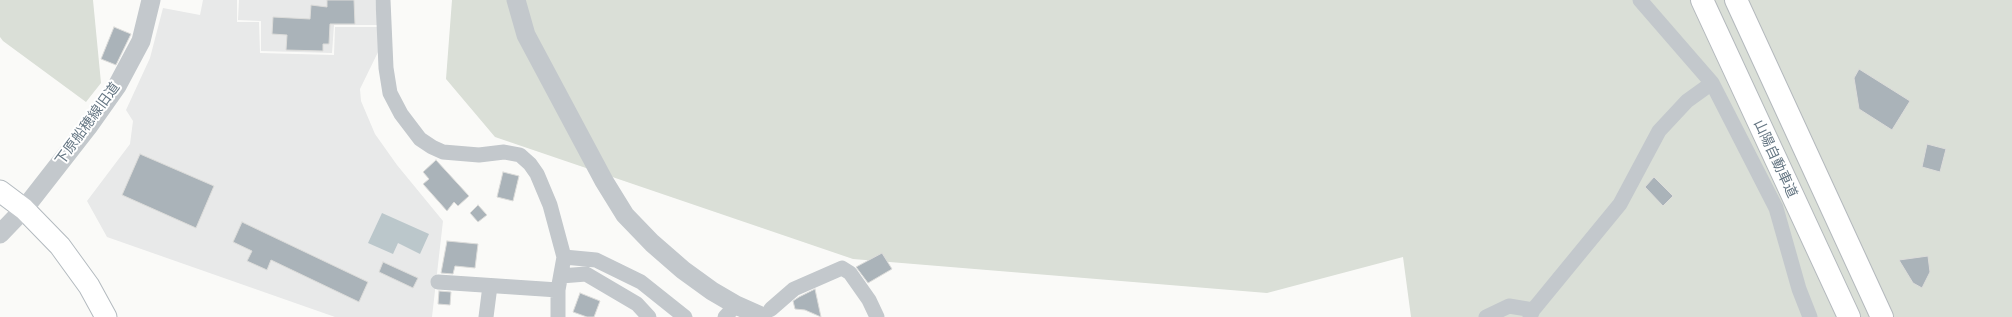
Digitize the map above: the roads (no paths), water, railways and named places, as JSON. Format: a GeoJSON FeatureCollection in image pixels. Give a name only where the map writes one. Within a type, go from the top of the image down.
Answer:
{"type":"FeatureCollection","features":[{"type":"Feature","properties":{"kind":"highway","name":"山陽自動車道"},"geometry":{"type":"LineString","coordinates":[[1702,0],[1849,317]]}},
{"type":"Feature","properties":{"kind":"highway"},"geometry":{"type":"LineString","coordinates":[[1736,0],[1882,317]]}},
{"type":"Feature","properties":{"kind":"main road"},"geometry":{"type":"LineString","coordinates":[[0,191],[24,208],[60,246],[89,286],[106,317]]}},
{"type":"Feature","properties":{"kind":"street","name":"下原船穂線旧道"},"geometry":{"type":"LineString","coordinates":[[0,234],[24,208],[88,127],[117,86],[141,41],[152,0]]}},
{"type":"Feature","properties":{"kind":"street"},"geometry":{"type":"LineString","coordinates":[[383,0],[386,68],[390,93],[410,129],[420,139],[443,152],[479,155],[504,152],[520,156],[530,164],[537,174],[550,205],[564,257],[559,283],[558,317]]}},
{"type":"Feature","properties":{"kind":"street"},"geometry":{"type":"LineString","coordinates":[[516,0],[526,35],[604,181],[625,215],[652,243],[683,270],[712,291],[730,311],[767,313],[794,289],[842,268],[850,273],[870,300],[877,317]]}},
{"type":"Feature","properties":{"kind":"street"},"geometry":{"type":"LineString","coordinates":[[1640,0],[1712,83],[1776,208],[1799,289],[1810,317]]}},
{"type":"Feature","properties":{"kind":"street"},"geometry":{"type":"LineString","coordinates":[[1486,317],[1510,306],[1531,314],[1620,204],[1659,131],[1687,101],[1712,83]]}},
{"type":"Feature","properties":{"kind":"street"},"geometry":{"type":"LineString","coordinates":[[564,257],[579,257],[596,260],[640,282],[686,317]]}},
{"type":"Feature","properties":{"kind":"street"},"geometry":{"type":"LineString","coordinates":[[438,282],[490,286],[559,283],[586,274],[637,304],[648,317]]}},
{"type":"Feature","properties":{"kind":"street"},"geometry":{"type":"LineString","coordinates":[[486,317],[490,286]]}}]}
